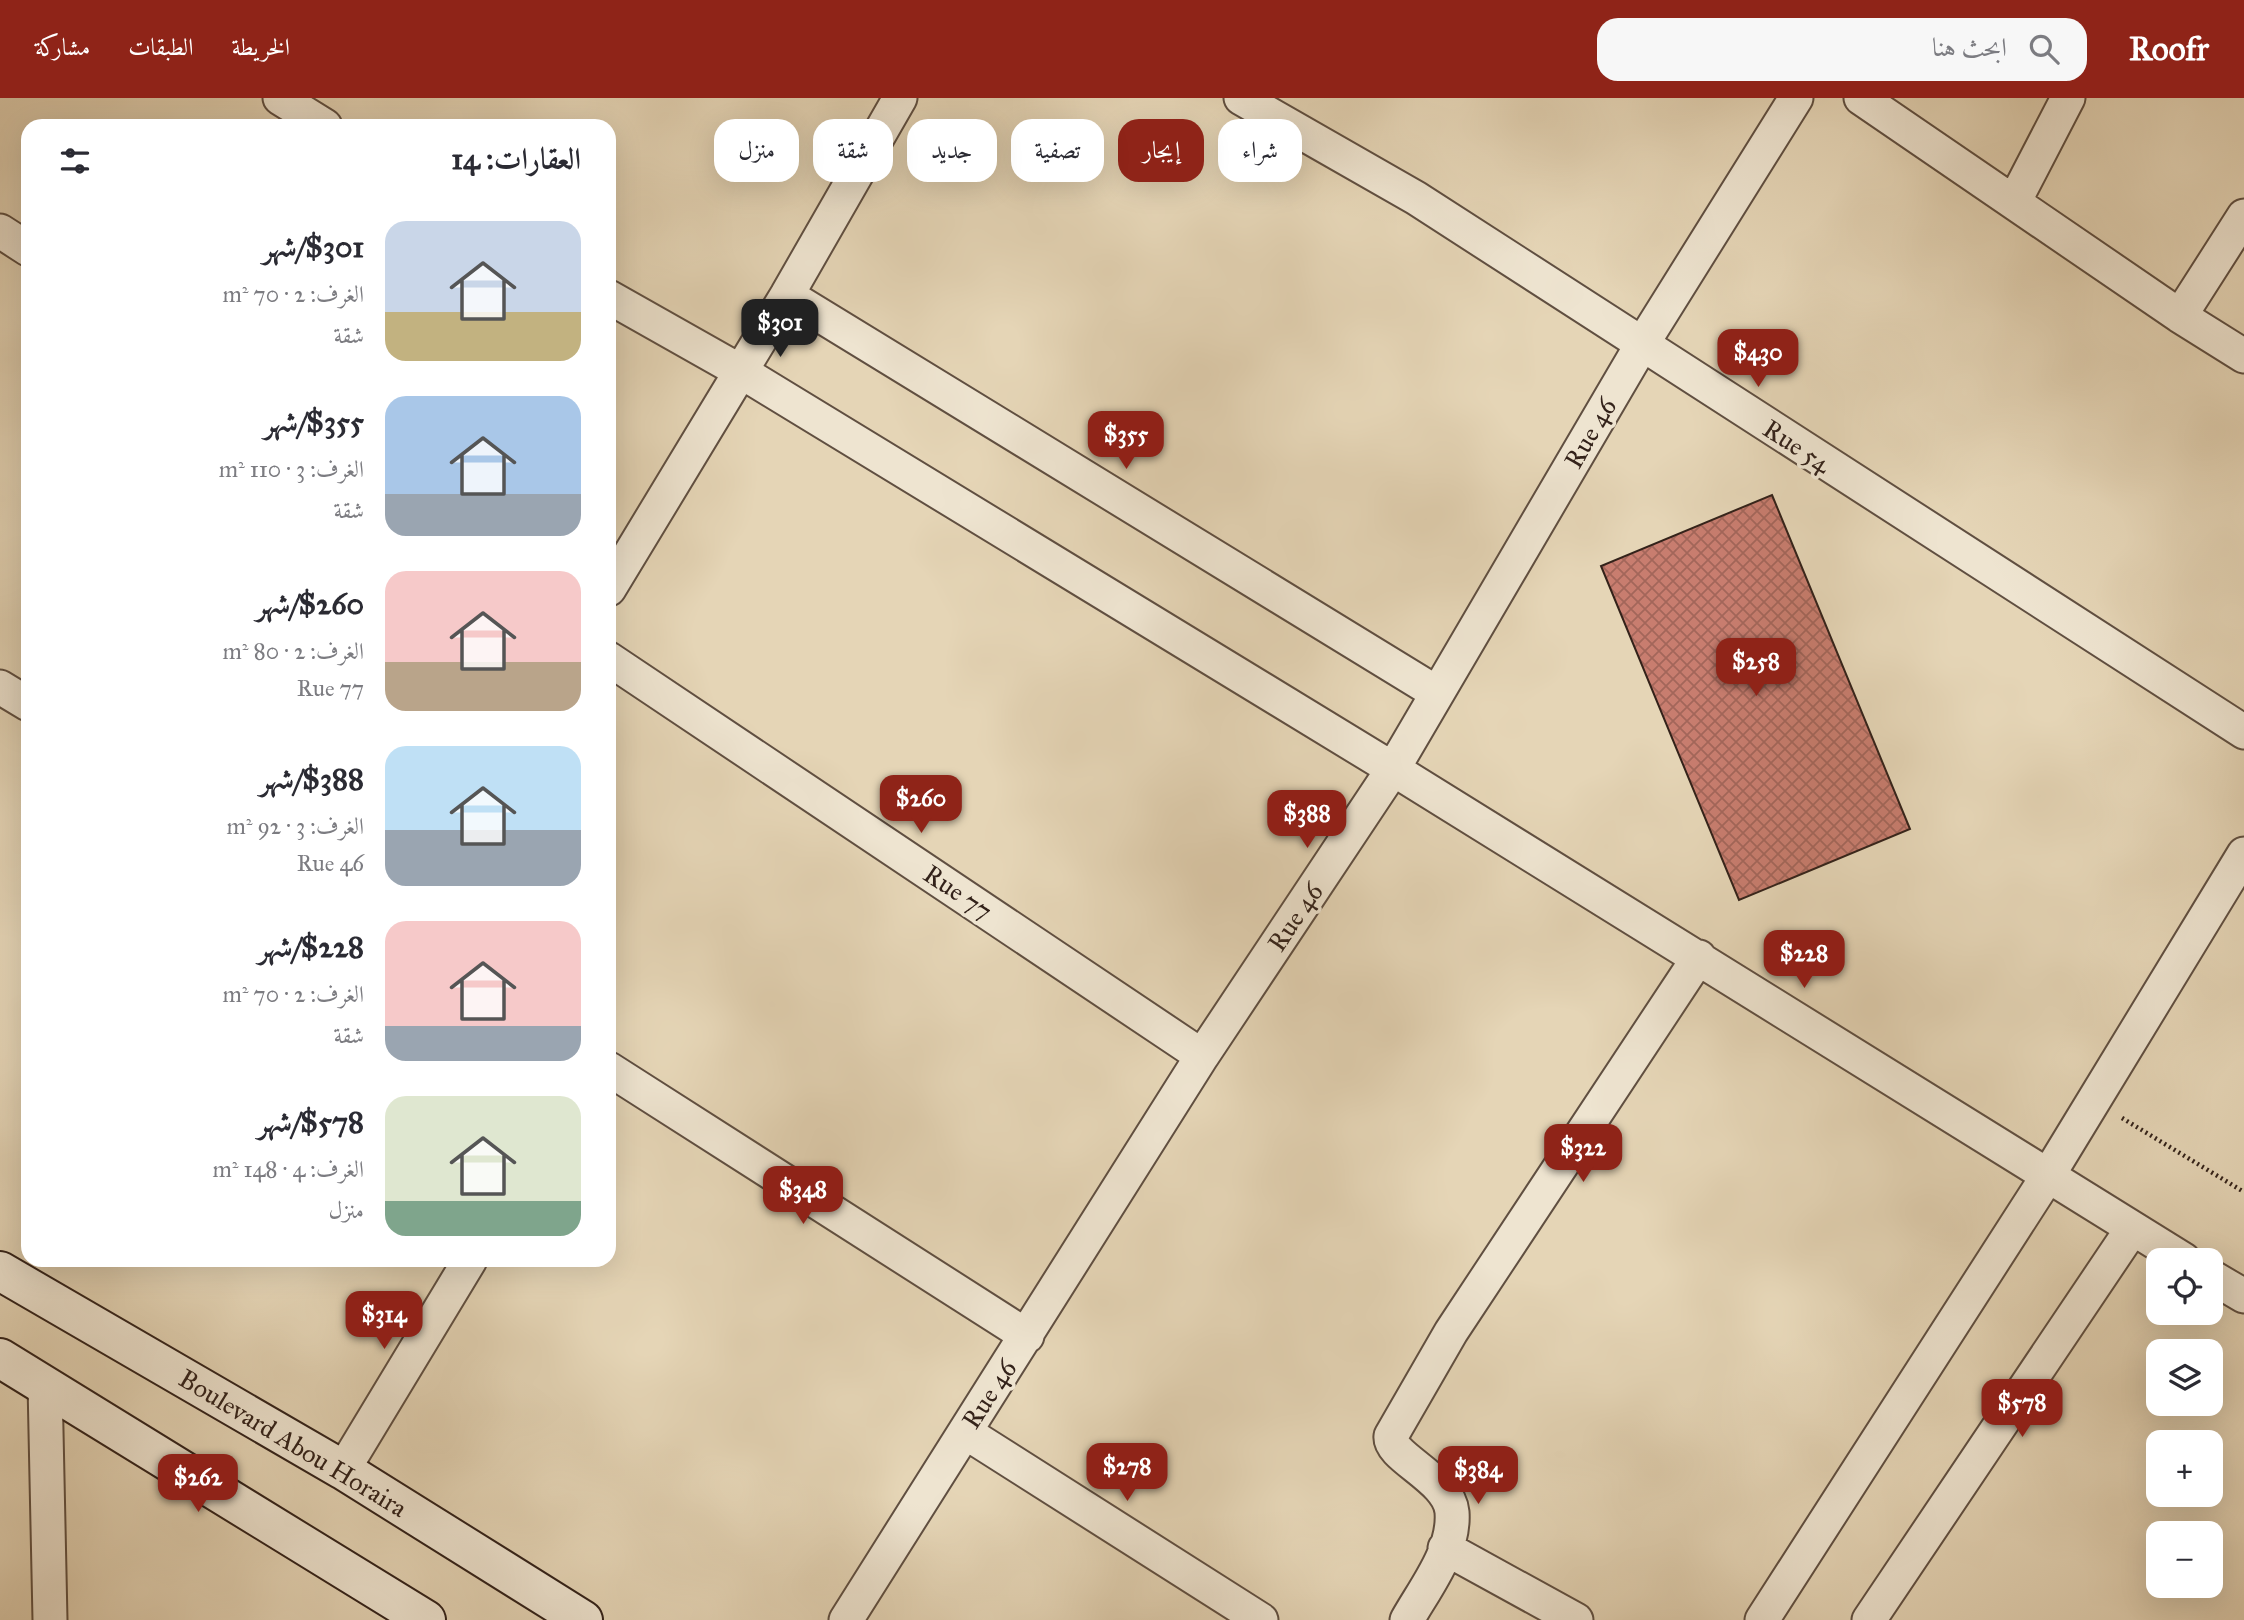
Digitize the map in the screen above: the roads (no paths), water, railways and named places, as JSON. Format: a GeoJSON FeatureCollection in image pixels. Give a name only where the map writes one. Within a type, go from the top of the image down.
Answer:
{"type":"FeatureCollection","features":[{"type":"Feature","properties":{"kind":"main road","name":"Boulevard Abou Horaira"},"geometry":{"type":"LineString","coordinates":[[0,1271],[343,1470],[583,1620]]}},
{"type":"Feature","properties":{"kind":"main road"},"geometry":{"type":"LineString","coordinates":[[0,1358],[426,1620]]}},
{"type":"Feature","properties":{"kind":"street"},"geometry":{"type":"LineString","coordinates":[[280,98],[314,119]]}},
{"type":"Feature","properties":{"kind":"street"},"geometry":{"type":"LineString","coordinates":[[616,578],[787,295],[900,98]]}},
{"type":"Feature","properties":{"kind":"street","name":"Rue 54"},"geometry":{"type":"LineString","coordinates":[[1241,98],[1416,198],[1641,346],[2244,732]]}},
{"type":"Feature","properties":{"kind":"street","name":"Rue 46"},"geometry":{"type":"LineString","coordinates":[[846,1620],[1202,1056],[1393,769],[1641,346],[1796,98]]}},
{"type":"Feature","properties":{"kind":"street"},"geometry":{"type":"LineString","coordinates":[[1861,98],[2179,316],[2244,356]]}},
{"type":"Feature","properties":{"kind":"street"},"geometry":{"type":"LineString","coordinates":[[2014,202],[2068,98]]}},
{"type":"Feature","properties":{"kind":"street"},"geometry":{"type":"LineString","coordinates":[[2179,316],[2244,216]]}},
{"type":"Feature","properties":{"kind":"street"},"geometry":{"type":"LineString","coordinates":[[0,231],[21,244]]}},
{"type":"Feature","properties":{"kind":"street"},"geometry":{"type":"LineString","coordinates":[[787,295],[1437,694]]}},
{"type":"Feature","properties":{"kind":"street"},"geometry":{"type":"LineString","coordinates":[[616,301],[740,372],[1393,769],[2049,1174],[2164,1248]]}},
{"type":"Feature","properties":{"kind":"street","name":"Rue 77"},"geometry":{"type":"LineString","coordinates":[[616,664],[1202,1056]]}},
{"type":"Feature","properties":{"kind":"street"},"geometry":{"type":"LineString","coordinates":[[0,687],[21,700]]}},
{"type":"Feature","properties":{"kind":"street"},"geometry":{"type":"LineString","coordinates":[[1762,1620],[2049,1174],[2244,854]]}},
{"type":"Feature","properties":{"kind":"street"},"geometry":{"type":"LineString","coordinates":[[1407,1620],[1445,1548],[1452,1512],[1447,1496],[1435,1479],[1395,1449],[1391,1436],[1451,1332],[1699,957]]}},
{"type":"Feature","properties":{"kind":"street"},"geometry":{"type":"LineString","coordinates":[[616,1073],[1027,1336]]}},
{"type":"Feature","properties":{"kind":"street"},"geometry":{"type":"LineString","coordinates":[[1869,1620],[2132,1229]]}},
{"type":"Feature","properties":{"kind":"street"},"geometry":{"type":"LineString","coordinates":[[343,1470],[466,1267]]}},
{"type":"Feature","properties":{"kind":"street"},"geometry":{"type":"LineString","coordinates":[[2223,1284],[2244,1296]]}},
{"type":"Feature","properties":{"kind":"street"},"geometry":{"type":"LineString","coordinates":[[45,1384],[50,1620]]}},
{"type":"Feature","properties":{"kind":"street"},"geometry":{"type":"LineString","coordinates":[[965,1432],[1261,1620]]}},
{"type":"Feature","properties":{"kind":"street"},"geometry":{"type":"LineString","coordinates":[[1445,1548],[1576,1620]]}}]}
